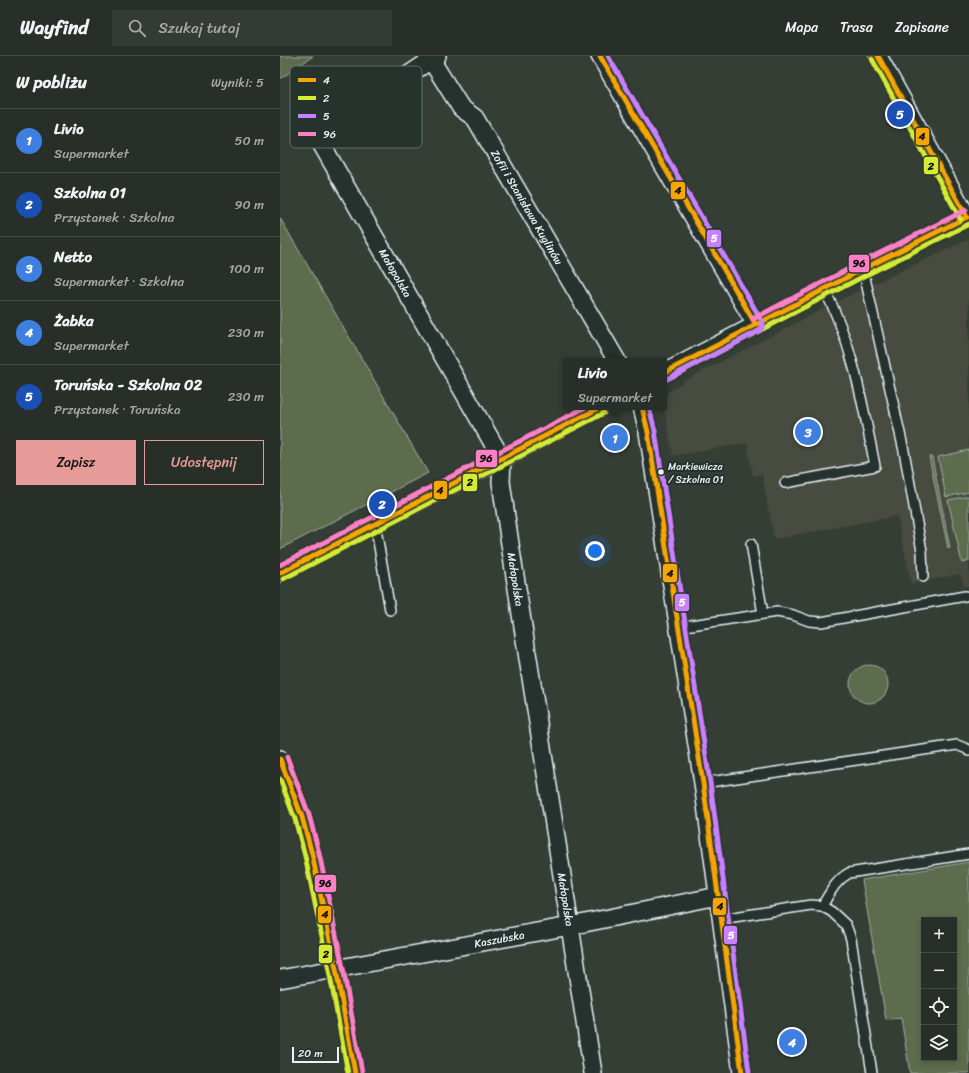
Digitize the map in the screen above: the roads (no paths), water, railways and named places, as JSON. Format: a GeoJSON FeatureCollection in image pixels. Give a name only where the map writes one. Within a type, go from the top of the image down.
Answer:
{"type":"FeatureCollection","features":[{"type":"Feature","properties":{"kind":"street"},"geometry":{"type":"LineString","coordinates":[[600,56],[756,324]]}},
{"type":"Feature","properties":{"kind":"street"},"geometry":{"type":"LineString","coordinates":[[667,371],[862,269],[968,216],[878,56]]}},
{"type":"Feature","properties":{"kind":"street","name":"Małopolska"},"geometry":{"type":"LineString","coordinates":[[422,66],[434,58]]}},
{"type":"Feature","properties":{"kind":"street","name":"Zofii i Stanisława Kuglinów"},"geometry":{"type":"LineString","coordinates":[[434,58],[461,108],[475,118],[615,358]]}},
{"type":"Feature","properties":{"kind":"street","name":"Małopolska"},"geometry":{"type":"LineString","coordinates":[[324,148],[502,459],[501,482],[510,544],[593,1073]]}},
{"type":"Feature","properties":{"kind":"street"},"geometry":{"type":"LineString","coordinates":[[280,573],[594,410]]}},
{"type":"Feature","properties":{"kind":"street"},"geometry":{"type":"LineString","coordinates":[[643,410],[648,432],[702,784],[742,1073]]}},
{"type":"Feature","properties":{"kind":"street"},"geometry":{"type":"LineString","coordinates":[[280,759],[302,817],[312,854],[336,969],[355,1073]]}},
{"type":"Feature","properties":{"kind":"street","name":"Kaszubska"},"geometry":{"type":"LineString","coordinates":[[280,979],[570,926],[718,896]]}},
{"type":"Feature","properties":{"kind":"lane"},"geometry":{"type":"LineString","coordinates":[[862,269],[904,451],[922,551],[923,577]]}},
{"type":"Feature","properties":{"kind":"lane"},"geometry":{"type":"LineString","coordinates":[[785,483],[875,466],[860,390],[840,322],[824,289]]}},
{"type":"Feature","properties":{"kind":"lane"},"geometry":{"type":"LineString","coordinates":[[372,526],[377,535],[390,610]]}},
{"type":"Feature","properties":{"kind":"lane"},"geometry":{"type":"LineString","coordinates":[[751,544],[763,614]]}},
{"type":"Feature","properties":{"kind":"lane"},"geometry":{"type":"LineString","coordinates":[[678,627],[777,612],[793,615],[809,621],[821,622],[965,596]]}},
{"type":"Feature","properties":{"kind":"lane"},"geometry":{"type":"LineString","coordinates":[[702,784],[956,745],[969,750]]}},
{"type":"Feature","properties":{"kind":"lane"},"geometry":{"type":"LineString","coordinates":[[822,906],[834,885],[842,877],[849,873],[969,854]]}},
{"type":"Feature","properties":{"kind":"lane"},"geometry":{"type":"LineString","coordinates":[[721,919],[811,905],[822,906],[832,912],[846,925],[851,939],[872,1073]]}},
{"type":"Feature","properties":{"kind":"place","name":"Toruńska - Szkolna 02"},"geometry":{"type":"Point","coordinates":[900,114]}},
{"type":"Feature","properties":{"kind":"place","name":"Netto"},"geometry":{"type":"Point","coordinates":[808,432]}},
{"type":"Feature","properties":{"kind":"place","name":"Livio"},"geometry":{"type":"Point","coordinates":[615,438]}},
{"type":"Feature","properties":{"kind":"place","name":"Markiewicza / Szkolna 01"},"geometry":{"type":"Point","coordinates":[661,472]}},
{"type":"Feature","properties":{"kind":"place","name":"Szkolna 01"},"geometry":{"type":"Point","coordinates":[382,504]}},
{"type":"Feature","properties":{"kind":"place","name":"Żabka"},"geometry":{"type":"Point","coordinates":[792,1042]}}]}
